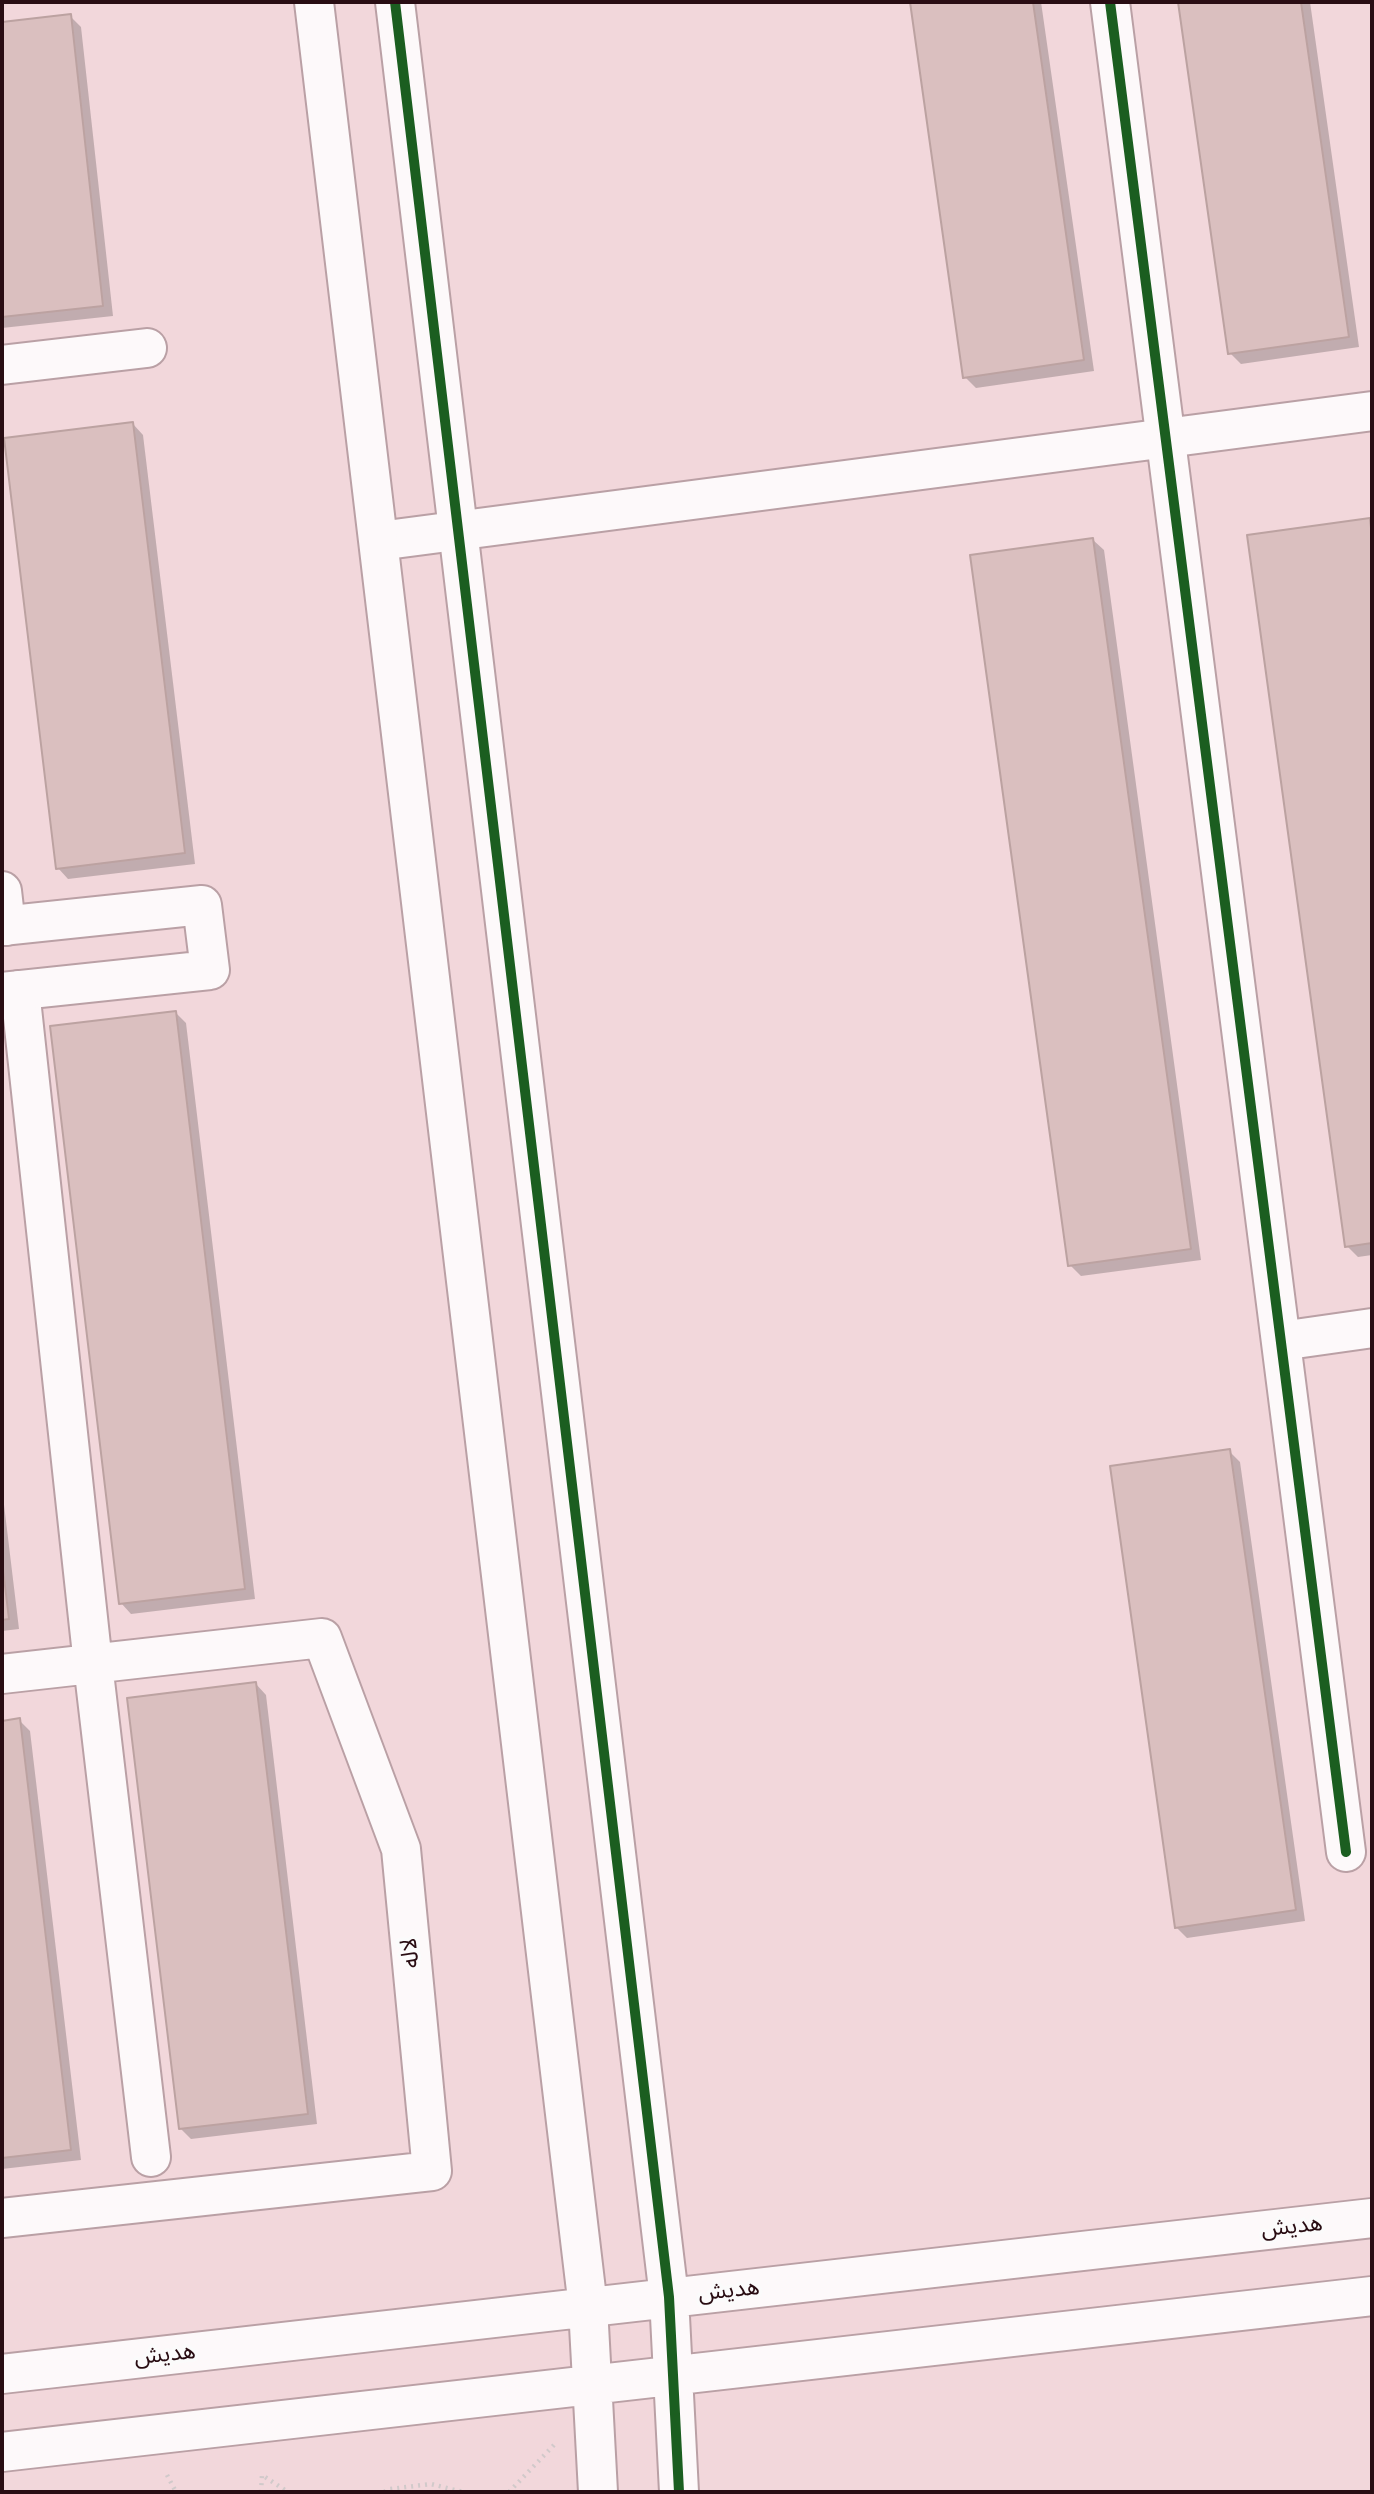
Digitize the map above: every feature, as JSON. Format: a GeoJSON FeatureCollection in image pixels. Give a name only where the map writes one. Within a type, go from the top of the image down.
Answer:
{"type":"FeatureCollection","features":[{"type":"Feature","properties":{"kind":"street"},"geometry":{"type":"LineString","coordinates":[[314,2],[588,2307],[598,2492]]}},
{"type":"Feature","properties":{"kind":"street"},"geometry":{"type":"LineString","coordinates":[[395,2],[668,2297],[679,2492]]}},
{"type":"Feature","properties":{"kind":"street"},"geometry":{"type":"LineString","coordinates":[[1111,2],[1346,1852]]}},
{"type":"Feature","properties":{"kind":"street"},"geometry":{"type":"LineString","coordinates":[[2,365],[147,348]]}},
{"type":"Feature","properties":{"kind":"street"},"geometry":{"type":"LineString","coordinates":[[379,541],[1372,411]]}},
{"type":"Feature","properties":{"kind":"street"},"geometry":{"type":"LineString","coordinates":[[3,914],[202,905],[209,970],[11,991],[151,2157]]}},
{"type":"Feature","properties":{"kind":"street"},"geometry":{"type":"LineString","coordinates":[[1281,1341],[1372,1328]]}},
{"type":"Feature","properties":{"kind":"street","name":"لاله"},"geometry":{"type":"LineString","coordinates":[[2,1674],[321,1638],[401,1849],[432,2171],[2,2218]]}},
{"type":"Feature","properties":{"kind":"street","name":"هدیش"},"geometry":{"type":"LineString","coordinates":[[2,2374],[1372,2218]]}},
{"type":"Feature","properties":{"kind":"street"},"geometry":{"type":"LineString","coordinates":[[2,2452],[1372,2296]]}},
{"type":"Feature","properties":{"kind":"path"},"geometry":{"type":"LineString","coordinates":[[261,2492],[262,2475],[288,2492]]}},
{"type":"Feature","properties":{"kind":"path"},"geometry":{"type":"LineString","coordinates":[[384,2492],[431,2484],[463,2492]]}},
{"type":"Feature","properties":{"kind":"building"},"geometry":{"type":"Polygon","coordinates":[[[910,2],[1033,2],[1084,360],[963,378],[910,2]]]}},
{"type":"Feature","properties":{"kind":"building"},"geometry":{"type":"Polygon","coordinates":[[[1178,2],[1301,2],[1349,337],[1228,354],[1178,2]]]}},
{"type":"Feature","properties":{"kind":"building"},"geometry":{"type":"Polygon","coordinates":[[[71,14],[103,306],[2,317],[2,22],[71,14]]]}},
{"type":"Feature","properties":{"kind":"building"},"geometry":{"type":"Polygon","coordinates":[[[133,422],[185,853],[56,869],[4,438],[133,422]]]}},
{"type":"Feature","properties":{"kind":"building"},"geometry":{"type":"Polygon","coordinates":[[[1370,518],[1372,1243],[1345,1247],[1247,535],[1370,518]]]}},
{"type":"Feature","properties":{"kind":"building"},"geometry":{"type":"Polygon","coordinates":[[[1093,538],[1191,1249],[1068,1266],[970,555],[1093,538]]]}},
{"type":"Feature","properties":{"kind":"building"},"geometry":{"type":"Polygon","coordinates":[[[176,1011],[245,1589],[119,1604],[50,1026],[176,1011]]]}},
{"type":"Feature","properties":{"kind":"building"},"geometry":{"type":"Polygon","coordinates":[[[1230,1449],[1296,1910],[1175,1928],[1110,1466],[1230,1449]]]}},
{"type":"Feature","properties":{"kind":"building"},"geometry":{"type":"Polygon","coordinates":[[[2,1561],[9,1619],[2,1620],[2,1561]]]}},
{"type":"Feature","properties":{"kind":"building"},"geometry":{"type":"Polygon","coordinates":[[[256,1682],[308,2114],[179,2129],[127,1698],[256,1682]]]}},
{"type":"Feature","properties":{"kind":"building"},"geometry":{"type":"Polygon","coordinates":[[[20,1718],[71,2150],[2,2158],[2,1721],[20,1718]]]}},
{"type":"Feature","properties":{"kind":"cycle path"},"geometry":{"type":"LineString","coordinates":[[395,2],[669,2297],[679,2492]]}},
{"type":"Feature","properties":{"kind":"cycle path"},"geometry":{"type":"LineString","coordinates":[[1110,2],[1346,1852]]}}]}
